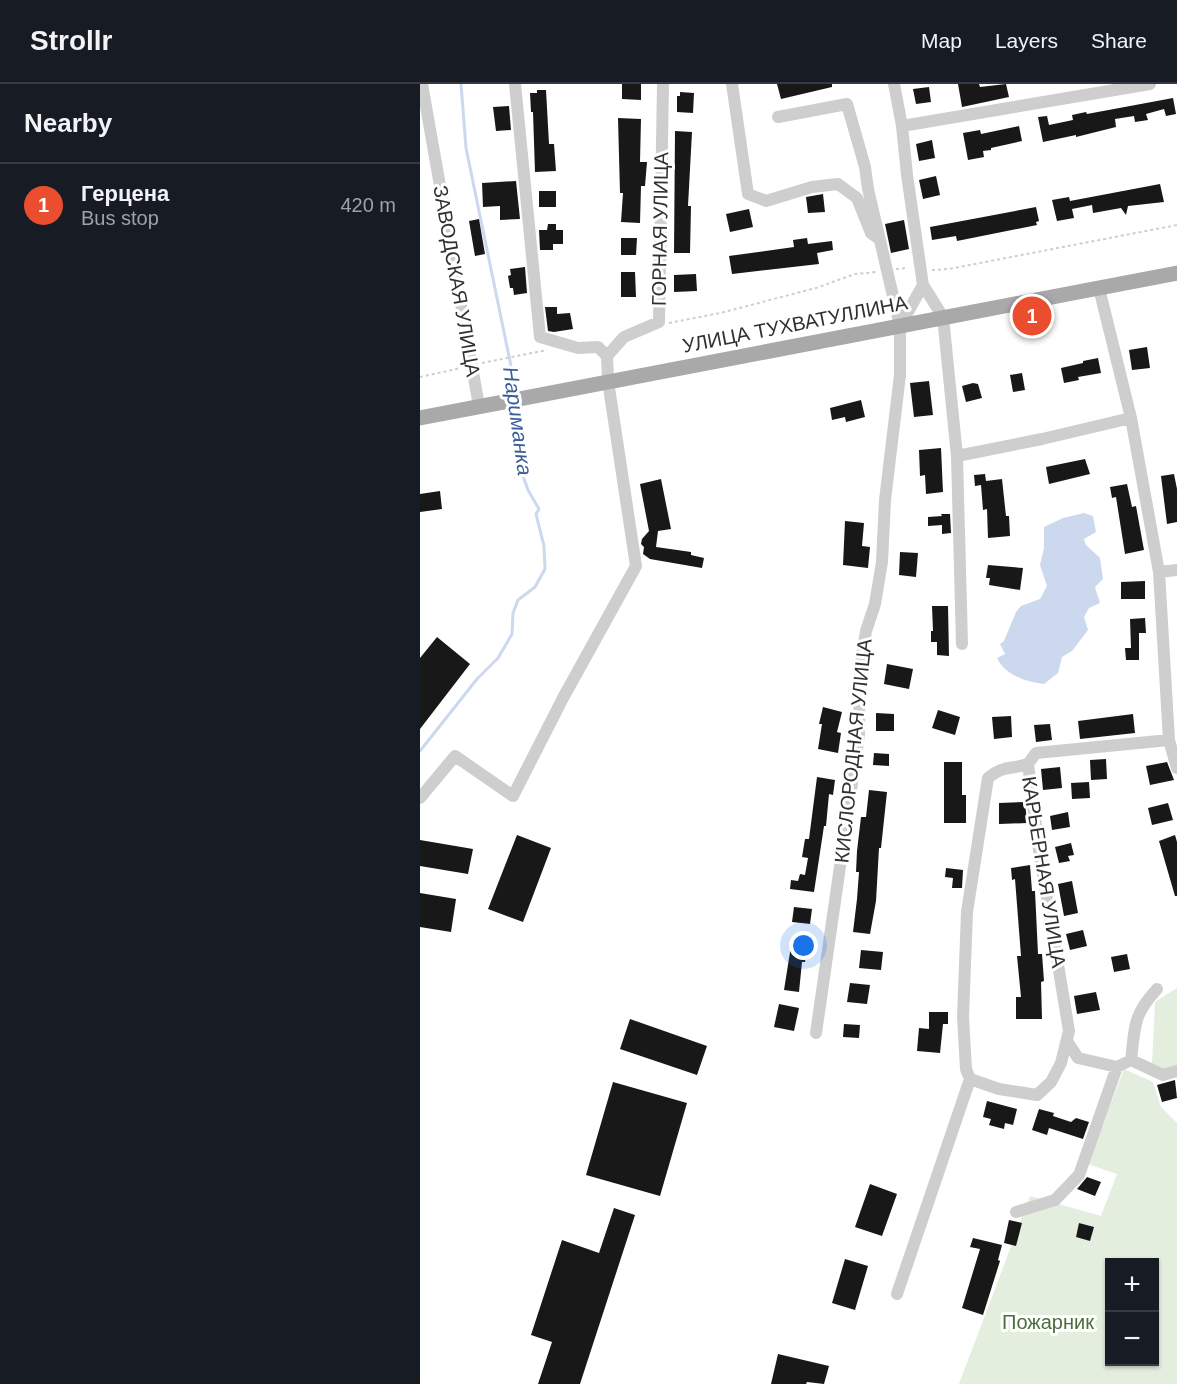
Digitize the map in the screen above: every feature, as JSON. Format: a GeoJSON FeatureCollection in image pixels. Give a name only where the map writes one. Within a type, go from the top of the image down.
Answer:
{"type":"FeatureCollection","features":[{"type":"Feature","properties":{"kind":"main road","name":"УЛИЦА ТУХВАТУЛЛИНА"},"geometry":{"type":"LineString","coordinates":[[420,418],[1177,273]]}},
{"type":"Feature","properties":{"kind":"street","name":"ЗАВОДСКАЯ УЛИЦА"},"geometry":{"type":"LineString","coordinates":[[422,84],[472,364],[486,405]]}},
{"type":"Feature","properties":{"kind":"street"},"geometry":{"type":"LineString","coordinates":[[420,798],[455,756],[513,796],[563,698],[636,566],[608,381],[607,356],[598,347],[578,348],[540,337],[515,84]]}},
{"type":"Feature","properties":{"kind":"street","name":"ГОРНАЯ УЛИЦА"},"geometry":{"type":"LineString","coordinates":[[607,356],[624,338],[659,322],[663,84]]}},
{"type":"Feature","properties":{"kind":"street"},"geometry":{"type":"LineString","coordinates":[[732,84],[748,194],[766,201],[812,187],[838,184],[857,198],[871,233],[879,238]]}},
{"type":"Feature","properties":{"kind":"street"},"geometry":{"type":"LineString","coordinates":[[894,84],[902,126],[923,285],[943,317],[957,456],[962,644]]}},
{"type":"Feature","properties":{"kind":"street"},"geometry":{"type":"LineString","coordinates":[[902,126],[1150,84]]}},
{"type":"Feature","properties":{"kind":"street","name":"КИСЛОРОДНАЯ УЛИЦА"},"geometry":{"type":"LineString","coordinates":[[778,117],[848,104],[865,167],[900,326],[900,375],[885,500],[882,562],[860,670],[859,735],[816,1033]]}},
{"type":"Feature","properties":{"kind":"street"},"geometry":{"type":"LineString","coordinates":[[900,326],[923,285]]}},
{"type":"Feature","properties":{"kind":"street"},"geometry":{"type":"LineString","coordinates":[[1099,288],[1131,418],[1159,572],[1169,740],[1177,768]]}},
{"type":"Feature","properties":{"kind":"street"},"geometry":{"type":"LineString","coordinates":[[957,456],[1131,418]]}},
{"type":"Feature","properties":{"kind":"street"},"geometry":{"type":"LineString","coordinates":[[1159,572],[1177,570]]}},
{"type":"Feature","properties":{"kind":"street","name":"КАРЬЕРНАЯ УЛИЦА"},"geometry":{"type":"LineString","coordinates":[[970,1079],[1016,1093],[1037,1095],[1051,1082],[1061,1063],[1069,1031],[1039,850],[1028,764],[1036,753],[1169,740]]}},
{"type":"Feature","properties":{"kind":"street"},"geometry":{"type":"LineString","coordinates":[[897,1294],[970,1079],[966,1069],[963,1017],[967,912],[988,778],[999,768],[1028,764]]}},
{"type":"Feature","properties":{"kind":"street"},"geometry":{"type":"LineString","coordinates":[[1131,1060],[1135,1024],[1142,1006],[1157,989]]}},
{"type":"Feature","properties":{"kind":"street"},"geometry":{"type":"LineString","coordinates":[[1067,1041],[1078,1058],[1117,1067],[1131,1060]]}},
{"type":"Feature","properties":{"kind":"street"},"geometry":{"type":"LineString","coordinates":[[1131,1060],[1163,1075],[1177,1071]]}},
{"type":"Feature","properties":{"kind":"street"},"geometry":{"type":"LineString","coordinates":[[1016,1212],[1055,1200],[1079,1175],[1117,1067]]}},
{"type":"Feature","properties":{"kind":"path"},"geometry":{"type":"LineString","coordinates":[[648,327],[720,313],[816,288],[855,274],[905,268],[950,269],[1177,225]]}},
{"type":"Feature","properties":{"kind":"path"},"geometry":{"type":"LineString","coordinates":[[420,377],[472,364],[547,350]]}},
{"type":"Feature","properties":{"kind":"green space"},"geometry":{"type":"Polygon","coordinates":[[[1177,988],[1177,1068],[1163,1071],[1152,1065],[1155,1002],[1177,988]]]}},
{"type":"Feature","properties":{"kind":"green space","name":"Пожарник"},"geometry":{"type":"Polygon","coordinates":[[[1124,1069],[1153,1082],[1161,1107],[1177,1123],[1177,1384],[959,1384],[1030,1196],[1101,1216],[1117,1174],[1088,1164],[1124,1069]]]}},
{"type":"Feature","properties":{"kind":"water"},"geometry":{"type":"Polygon","coordinates":[[[1084,513],[1093,516],[1096,532],[1084,539],[1086,545],[1100,558],[1103,579],[1095,587],[1100,603],[1089,608],[1084,617],[1088,630],[1072,651],[1062,657],[1058,673],[1044,684],[1023,679],[1005,669],[997,658],[1005,654],[1000,644],[1004,641],[1016,612],[1021,606],[1040,599],[1047,586],[1040,565],[1044,548],[1044,527],[1063,518],[1084,513]]]}},
{"type":"Feature","properties":{"kind":"building"},"geometry":{"type":"Polygon","coordinates":[[[622,84],[641,84],[641,100],[622,99],[622,84]]]}},
{"type":"Feature","properties":{"kind":"building"},"geometry":{"type":"Polygon","coordinates":[[[777,84],[832,84],[832,87],[781,99],[777,84]]]}},
{"type":"Feature","properties":{"kind":"building"},"geometry":{"type":"Polygon","coordinates":[[[958,84],[979,84],[980,87],[1006,84],[1009,97],[962,107],[958,84]]]}},
{"type":"Feature","properties":{"kind":"building"},"geometry":{"type":"Polygon","coordinates":[[[929,87],[931,102],[916,104],[913,89],[929,87]]]}},
{"type":"Feature","properties":{"kind":"building"},"geometry":{"type":"Polygon","coordinates":[[[537,90],[546,90],[549,144],[554,144],[556,171],[535,172],[530,93],[537,93],[537,90]]]}},
{"type":"Feature","properties":{"kind":"building"},"geometry":{"type":"Polygon","coordinates":[[[680,92],[694,93],[693,113],[677,112],[677,96],[680,96],[680,92]]]}},
{"type":"Feature","properties":{"kind":"building"},"geometry":{"type":"Polygon","coordinates":[[[1173,98],[1176,114],[1166,116],[1164,109],[1146,114],[1148,120],[1135,122],[1134,116],[1115,119],[1116,127],[1043,142],[1038,117],[1047,116],[1049,125],[1073,120],[1072,115],[1173,98]]]}},
{"type":"Feature","properties":{"kind":"building"},"geometry":{"type":"Polygon","coordinates":[[[509,106],[511,130],[496,131],[493,107],[509,106]]]}},
{"type":"Feature","properties":{"kind":"building"},"geometry":{"type":"Polygon","coordinates":[[[618,118],[641,119],[640,162],[647,162],[645,186],[641,186],[640,223],[621,222],[623,193],[620,193],[618,118]]]}},
{"type":"Feature","properties":{"kind":"building"},"geometry":{"type":"Polygon","coordinates":[[[1019,126],[1022,141],[991,148],[991,150],[983,151],[984,157],[968,160],[963,133],[980,130],[981,134],[1019,126]]]}},
{"type":"Feature","properties":{"kind":"building"},"geometry":{"type":"Polygon","coordinates":[[[675,131],[692,132],[688,206],[691,206],[690,253],[674,253],[675,131]]]}},
{"type":"Feature","properties":{"kind":"building"},"geometry":{"type":"Polygon","coordinates":[[[932,140],[935,158],[919,161],[916,144],[932,140]]]}},
{"type":"Feature","properties":{"kind":"building"},"geometry":{"type":"Polygon","coordinates":[[[936,176],[940,195],[923,199],[919,180],[936,176]]]}},
{"type":"Feature","properties":{"kind":"building"},"geometry":{"type":"Polygon","coordinates":[[[516,181],[520,219],[500,220],[500,206],[483,207],[482,183],[516,181]]]}},
{"type":"Feature","properties":{"kind":"building"},"geometry":{"type":"Polygon","coordinates":[[[1160,184],[1164,202],[1128,206],[1126,215],[1121,208],[1093,213],[1092,205],[1072,209],[1074,218],[1057,221],[1052,200],[1069,197],[1070,201],[1160,184]]]}},
{"type":"Feature","properties":{"kind":"building"},"geometry":{"type":"Polygon","coordinates":[[[539,191],[556,191],[556,207],[539,207],[539,191]]]}},
{"type":"Feature","properties":{"kind":"building"},"geometry":{"type":"Polygon","coordinates":[[[823,194],[825,212],[808,213],[806,197],[823,194]]]}},
{"type":"Feature","properties":{"kind":"building"},"geometry":{"type":"Polygon","coordinates":[[[1036,207],[1039,221],[1036,222],[1037,225],[957,241],[956,236],[932,240],[930,227],[1036,207]]]}},
{"type":"Feature","properties":{"kind":"building"},"geometry":{"type":"Polygon","coordinates":[[[749,209],[753,227],[730,232],[726,214],[749,209]]]}},
{"type":"Feature","properties":{"kind":"building"},"geometry":{"type":"Polygon","coordinates":[[[479,219],[485,254],[475,256],[469,221],[479,219]]]}},
{"type":"Feature","properties":{"kind":"building"},"geometry":{"type":"Polygon","coordinates":[[[904,220],[909,249],[891,253],[885,224],[904,220]]]}},
{"type":"Feature","properties":{"kind":"building"},"geometry":{"type":"Polygon","coordinates":[[[548,224],[556,224],[556,230],[563,230],[563,244],[553,244],[553,250],[540,250],[539,230],[547,230],[548,224]]]}},
{"type":"Feature","properties":{"kind":"building"},"geometry":{"type":"Polygon","coordinates":[[[621,238],[637,238],[636,255],[621,255],[621,238]]]}},
{"type":"Feature","properties":{"kind":"building"},"geometry":{"type":"Polygon","coordinates":[[[807,238],[808,244],[832,241],[833,250],[817,253],[819,264],[732,274],[729,256],[794,247],[793,240],[807,238]]]}},
{"type":"Feature","properties":{"kind":"building"},"geometry":{"type":"Polygon","coordinates":[[[525,267],[527,293],[514,295],[508,276],[511,275],[510,269],[525,267]]]}},
{"type":"Feature","properties":{"kind":"building"},"geometry":{"type":"Polygon","coordinates":[[[621,272],[635,272],[636,297],[621,297],[621,272]]]}},
{"type":"Feature","properties":{"kind":"building"},"geometry":{"type":"Polygon","coordinates":[[[696,274],[697,291],[674,292],[674,275],[696,274]]]}},
{"type":"Feature","properties":{"kind":"building"},"geometry":{"type":"Polygon","coordinates":[[[545,307],[557,307],[557,314],[570,313],[573,329],[548,331],[545,307]]]}},
{"type":"Feature","properties":{"kind":"building"},"geometry":{"type":"Polygon","coordinates":[[[1147,347],[1150,368],[1132,370],[1129,350],[1147,347]]]}},
{"type":"Feature","properties":{"kind":"building"},"geometry":{"type":"Polygon","coordinates":[[[1098,358],[1101,373],[1078,377],[1079,380],[1064,383],[1061,368],[1098,358]]]}},
{"type":"Feature","properties":{"kind":"building"},"geometry":{"type":"Polygon","coordinates":[[[1022,373],[1025,390],[1013,392],[1010,375],[1022,373]]]}},
{"type":"Feature","properties":{"kind":"building"},"geometry":{"type":"Polygon","coordinates":[[[929,381],[933,415],[914,417],[910,383],[929,381]]]}},
{"type":"Feature","properties":{"kind":"building"},"geometry":{"type":"Polygon","coordinates":[[[978,384],[982,398],[966,402],[962,386],[978,384]]]}},
{"type":"Feature","properties":{"kind":"building"},"geometry":{"type":"Polygon","coordinates":[[[861,400],[865,417],[846,422],[845,417],[832,420],[830,408],[861,400]]]}},
{"type":"Feature","properties":{"kind":"building"},"geometry":{"type":"Polygon","coordinates":[[[941,448],[943,492],[926,494],[925,475],[920,476],[919,450],[941,448]]]}},
{"type":"Feature","properties":{"kind":"building"},"geometry":{"type":"Polygon","coordinates":[[[1085,459],[1090,474],[1049,484],[1046,467],[1085,459]]]}},
{"type":"Feature","properties":{"kind":"building"},"geometry":{"type":"Polygon","coordinates":[[[985,474],[986,481],[1002,479],[1010,536],[988,538],[987,509],[983,510],[981,485],[975,486],[974,475],[985,474]]]}},
{"type":"Feature","properties":{"kind":"building"},"geometry":{"type":"Polygon","coordinates":[[[1174,474],[1177,489],[1177,522],[1167,524],[1161,476],[1174,474]]]}},
{"type":"Feature","properties":{"kind":"building"},"geometry":{"type":"Polygon","coordinates":[[[661,479],[671,529],[658,531],[656,547],[691,552],[691,555],[704,558],[702,568],[650,559],[643,554],[642,539],[649,531],[640,484],[661,479]]]}},
{"type":"Feature","properties":{"kind":"building"},"geometry":{"type":"Polygon","coordinates":[[[1127,484],[1132,507],[1136,506],[1144,550],[1125,554],[1116,497],[1112,498],[1110,487],[1127,484]]]}},
{"type":"Feature","properties":{"kind":"building"},"geometry":{"type":"Polygon","coordinates":[[[440,491],[442,509],[420,512],[420,494],[440,491]]]}},
{"type":"Feature","properties":{"kind":"building"},"geometry":{"type":"Polygon","coordinates":[[[941,514],[950,514],[951,533],[942,534],[942,525],[928,526],[928,517],[942,516],[941,514]]]}},
{"type":"Feature","properties":{"kind":"building"},"geometry":{"type":"Polygon","coordinates":[[[845,521],[864,523],[862,546],[870,547],[868,568],[843,565],[845,521]]]}},
{"type":"Feature","properties":{"kind":"building"},"geometry":{"type":"Polygon","coordinates":[[[900,552],[918,553],[916,577],[899,575],[900,552]]]}},
{"type":"Feature","properties":{"kind":"building"},"geometry":{"type":"Polygon","coordinates":[[[988,565],[1023,568],[1020,590],[989,585],[990,578],[986,578],[988,565]]]}},
{"type":"Feature","properties":{"kind":"building"},"geometry":{"type":"Polygon","coordinates":[[[1145,581],[1145,599],[1121,599],[1121,582],[1145,581]]]}},
{"type":"Feature","properties":{"kind":"building"},"geometry":{"type":"Polygon","coordinates":[[[932,606],[948,606],[949,656],[937,655],[937,642],[931,642],[932,606]]]}},
{"type":"Feature","properties":{"kind":"building"},"geometry":{"type":"Polygon","coordinates":[[[1145,618],[1146,633],[1139,633],[1139,660],[1126,660],[1125,648],[1131,648],[1130,619],[1145,618]]]}},
{"type":"Feature","properties":{"kind":"building"},"geometry":{"type":"Polygon","coordinates":[[[437,637],[470,664],[420,729],[420,658],[437,637]]]}},
{"type":"Feature","properties":{"kind":"building"},"geometry":{"type":"Polygon","coordinates":[[[887,664],[913,669],[909,689],[884,684],[887,664]]]}},
{"type":"Feature","properties":{"kind":"building"},"geometry":{"type":"Polygon","coordinates":[[[823,707],[842,712],[837,732],[841,733],[838,753],[818,749],[822,724],[819,724],[823,707]]]}},
{"type":"Feature","properties":{"kind":"building"},"geometry":{"type":"Polygon","coordinates":[[[938,710],[960,717],[955,735],[932,728],[938,710]]]}},
{"type":"Feature","properties":{"kind":"building"},"geometry":{"type":"Polygon","coordinates":[[[876,713],[894,714],[894,731],[876,731],[876,713]]]}},
{"type":"Feature","properties":{"kind":"building"},"geometry":{"type":"Polygon","coordinates":[[[1133,714],[1135,733],[1080,739],[1078,721],[1133,714]]]}},
{"type":"Feature","properties":{"kind":"building"},"geometry":{"type":"Polygon","coordinates":[[[1011,716],[1012,737],[994,739],[992,717],[1011,716]]]}},
{"type":"Feature","properties":{"kind":"building"},"geometry":{"type":"Polygon","coordinates":[[[1050,724],[1052,740],[1036,742],[1034,725],[1050,724]]]}},
{"type":"Feature","properties":{"kind":"building"},"geometry":{"type":"Polygon","coordinates":[[[874,753],[889,754],[889,766],[873,765],[874,753]]]}},
{"type":"Feature","properties":{"kind":"building"},"geometry":{"type":"Polygon","coordinates":[[[1106,759],[1107,779],[1091,780],[1090,760],[1106,759]]]}},
{"type":"Feature","properties":{"kind":"building"},"geometry":{"type":"Polygon","coordinates":[[[944,762],[962,762],[962,795],[966,795],[966,823],[944,823],[944,762]]]}},
{"type":"Feature","properties":{"kind":"building"},"geometry":{"type":"Polygon","coordinates":[[[1167,762],[1174,780],[1150,785],[1146,766],[1167,762]]]}},
{"type":"Feature","properties":{"kind":"building"},"geometry":{"type":"Polygon","coordinates":[[[1060,767],[1062,788],[1043,790],[1041,769],[1060,767]]]}},
{"type":"Feature","properties":{"kind":"building"},"geometry":{"type":"Polygon","coordinates":[[[817,777],[835,780],[833,795],[829,794],[826,826],[824,826],[814,892],[790,889],[791,880],[798,881],[800,874],[805,875],[808,858],[802,857],[805,839],[809,839],[817,777]]]}},
{"type":"Feature","properties":{"kind":"building"},"geometry":{"type":"Polygon","coordinates":[[[1089,782],[1090,798],[1072,799],[1071,783],[1089,782]]]}},
{"type":"Feature","properties":{"kind":"building"},"geometry":{"type":"Polygon","coordinates":[[[869,790],[887,792],[881,848],[879,848],[876,901],[870,934],[853,932],[859,872],[856,872],[857,851],[861,817],[866,817],[869,790]]]}},
{"type":"Feature","properties":{"kind":"building"},"geometry":{"type":"Polygon","coordinates":[[[1025,802],[1027,823],[999,824],[999,803],[1025,802]]]}},
{"type":"Feature","properties":{"kind":"building"},"geometry":{"type":"Polygon","coordinates":[[[1168,803],[1173,820],[1152,825],[1148,808],[1168,803]]]}},
{"type":"Feature","properties":{"kind":"building"},"geometry":{"type":"Polygon","coordinates":[[[1068,812],[1070,827],[1052,830],[1050,816],[1068,812]]]}},
{"type":"Feature","properties":{"kind":"building"},"geometry":{"type":"Polygon","coordinates":[[[517,835],[551,848],[523,922],[488,909],[517,835]]]}},
{"type":"Feature","properties":{"kind":"building"},"geometry":{"type":"Polygon","coordinates":[[[1175,835],[1177,896],[1175,896],[1159,841],[1175,835]]]}},
{"type":"Feature","properties":{"kind":"building"},"geometry":{"type":"Polygon","coordinates":[[[420,840],[473,849],[468,874],[420,866],[420,840]]]}},
{"type":"Feature","properties":{"kind":"building"},"geometry":{"type":"Polygon","coordinates":[[[1071,843],[1074,855],[1068,856],[1070,861],[1059,863],[1055,847],[1071,843]]]}},
{"type":"Feature","properties":{"kind":"building"},"geometry":{"type":"Polygon","coordinates":[[[1030,865],[1032,891],[1035,891],[1038,954],[1042,954],[1044,981],[1041,982],[1042,1019],[1016,1019],[1016,997],[1021,997],[1017,956],[1021,956],[1015,879],[1012,880],[1011,868],[1030,865]]]}},
{"type":"Feature","properties":{"kind":"building"},"geometry":{"type":"Polygon","coordinates":[[[946,868],[963,870],[962,888],[952,888],[953,878],[945,877],[946,868]]]}},
{"type":"Feature","properties":{"kind":"building"},"geometry":{"type":"Polygon","coordinates":[[[1072,881],[1078,913],[1064,916],[1058,884],[1072,881]]]}},
{"type":"Feature","properties":{"kind":"building"},"geometry":{"type":"Polygon","coordinates":[[[420,893],[456,899],[451,932],[420,927],[420,893]]]}},
{"type":"Feature","properties":{"kind":"building"},"geometry":{"type":"Polygon","coordinates":[[[794,907],[812,909],[810,924],[792,922],[794,907]]]}},
{"type":"Feature","properties":{"kind":"building"},"geometry":{"type":"Polygon","coordinates":[[[1083,930],[1087,946],[1070,950],[1066,934],[1083,930]]]}},
{"type":"Feature","properties":{"kind":"building"},"geometry":{"type":"Polygon","coordinates":[[[791,946],[807,949],[805,962],[802,962],[799,992],[784,990],[791,946]]]}},
{"type":"Feature","properties":{"kind":"building"},"geometry":{"type":"Polygon","coordinates":[[[861,950],[883,952],[881,970],[859,968],[861,950]]]}},
{"type":"Feature","properties":{"kind":"building"},"geometry":{"type":"Polygon","coordinates":[[[1127,954],[1130,969],[1114,972],[1111,957],[1127,954]]]}},
{"type":"Feature","properties":{"kind":"building"},"geometry":{"type":"Polygon","coordinates":[[[850,983],[870,985],[867,1004],[847,1002],[850,983]]]}},
{"type":"Feature","properties":{"kind":"building"},"geometry":{"type":"Polygon","coordinates":[[[1096,992],[1100,1010],[1077,1014],[1074,996],[1096,992]]]}},
{"type":"Feature","properties":{"kind":"building"},"geometry":{"type":"Polygon","coordinates":[[[779,1004],[799,1008],[794,1031],[774,1027],[779,1004]]]}},
{"type":"Feature","properties":{"kind":"building"},"geometry":{"type":"Polygon","coordinates":[[[929,1012],[948,1012],[948,1024],[943,1024],[940,1053],[917,1051],[919,1028],[929,1029],[929,1012]]]}},
{"type":"Feature","properties":{"kind":"building"},"geometry":{"type":"Polygon","coordinates":[[[630,1019],[707,1046],[697,1075],[620,1049],[630,1019]]]}},
{"type":"Feature","properties":{"kind":"building"},"geometry":{"type":"Polygon","coordinates":[[[844,1024],[860,1025],[859,1038],[843,1037],[844,1024]]]}},
{"type":"Feature","properties":{"kind":"building"},"geometry":{"type":"Polygon","coordinates":[[[1175,1080],[1177,1098],[1162,1102],[1157,1085],[1175,1080]]]}},
{"type":"Feature","properties":{"kind":"building"},"geometry":{"type":"Polygon","coordinates":[[[613,1082],[687,1103],[660,1196],[586,1175],[613,1082]]]}},
{"type":"Feature","properties":{"kind":"building"},"geometry":{"type":"Polygon","coordinates":[[[987,1101],[1017,1109],[1013,1125],[1005,1123],[1004,1129],[989,1125],[991,1119],[983,1117],[987,1101]]]}},
{"type":"Feature","properties":{"kind":"building"},"geometry":{"type":"Polygon","coordinates":[[[1039,1109],[1054,1113],[1053,1116],[1071,1122],[1076,1118],[1089,1122],[1083,1139],[1049,1128],[1047,1135],[1032,1130],[1039,1109]]]}},
{"type":"Feature","properties":{"kind":"building"},"geometry":{"type":"Polygon","coordinates":[[[1087,1177],[1101,1182],[1095,1196],[1077,1189],[1087,1177]]]}},
{"type":"Feature","properties":{"kind":"building"},"geometry":{"type":"Polygon","coordinates":[[[870,1184],[897,1194],[882,1236],[855,1227],[870,1184]]]}},
{"type":"Feature","properties":{"kind":"building"},"geometry":{"type":"Polygon","coordinates":[[[614,1208],[635,1215],[580,1384],[538,1384],[552,1342],[531,1335],[562,1240],[599,1253],[614,1208]]]}},
{"type":"Feature","properties":{"kind":"building"},"geometry":{"type":"Polygon","coordinates":[[[1009,1220],[1022,1223],[1016,1246],[1004,1243],[1009,1220]]]}},
{"type":"Feature","properties":{"kind":"building"},"geometry":{"type":"Polygon","coordinates":[[[1079,1223],[1094,1227],[1090,1241],[1076,1237],[1079,1223]]]}},
{"type":"Feature","properties":{"kind":"building"},"geometry":{"type":"Polygon","coordinates":[[[973,1238],[1002,1245],[998,1260],[1000,1261],[983,1315],[962,1308],[980,1249],[970,1247],[973,1238]]]}},
{"type":"Feature","properties":{"kind":"building"},"geometry":{"type":"Polygon","coordinates":[[[845,1259],[868,1266],[855,1310],[832,1303],[845,1259]]]}},
{"type":"Feature","properties":{"kind":"building"},"geometry":{"type":"Polygon","coordinates":[[[778,1354],[829,1366],[824,1384],[807,1382],[806,1384],[771,1384],[778,1354]]]}},
{"type":"Feature","properties":{"kind":"waterway","name":"Нариманка"},"geometry":{"type":"LineString","coordinates":[[461,84],[466,148],[517,395]]}},
{"type":"Feature","properties":{"kind":"waterway","name":"Нариманка"},"geometry":{"type":"LineString","coordinates":[[420,751],[477,679],[498,658],[512,634],[513,613],[518,600],[535,587],[545,569],[544,546],[536,514],[539,509],[528,490],[522,473],[526,462],[526,452],[519,404]]}},
{"type":"Feature","properties":{"kind":"place","name":"Герцена"},"geometry":{"type":"Point","coordinates":[1032,316]}}]}
